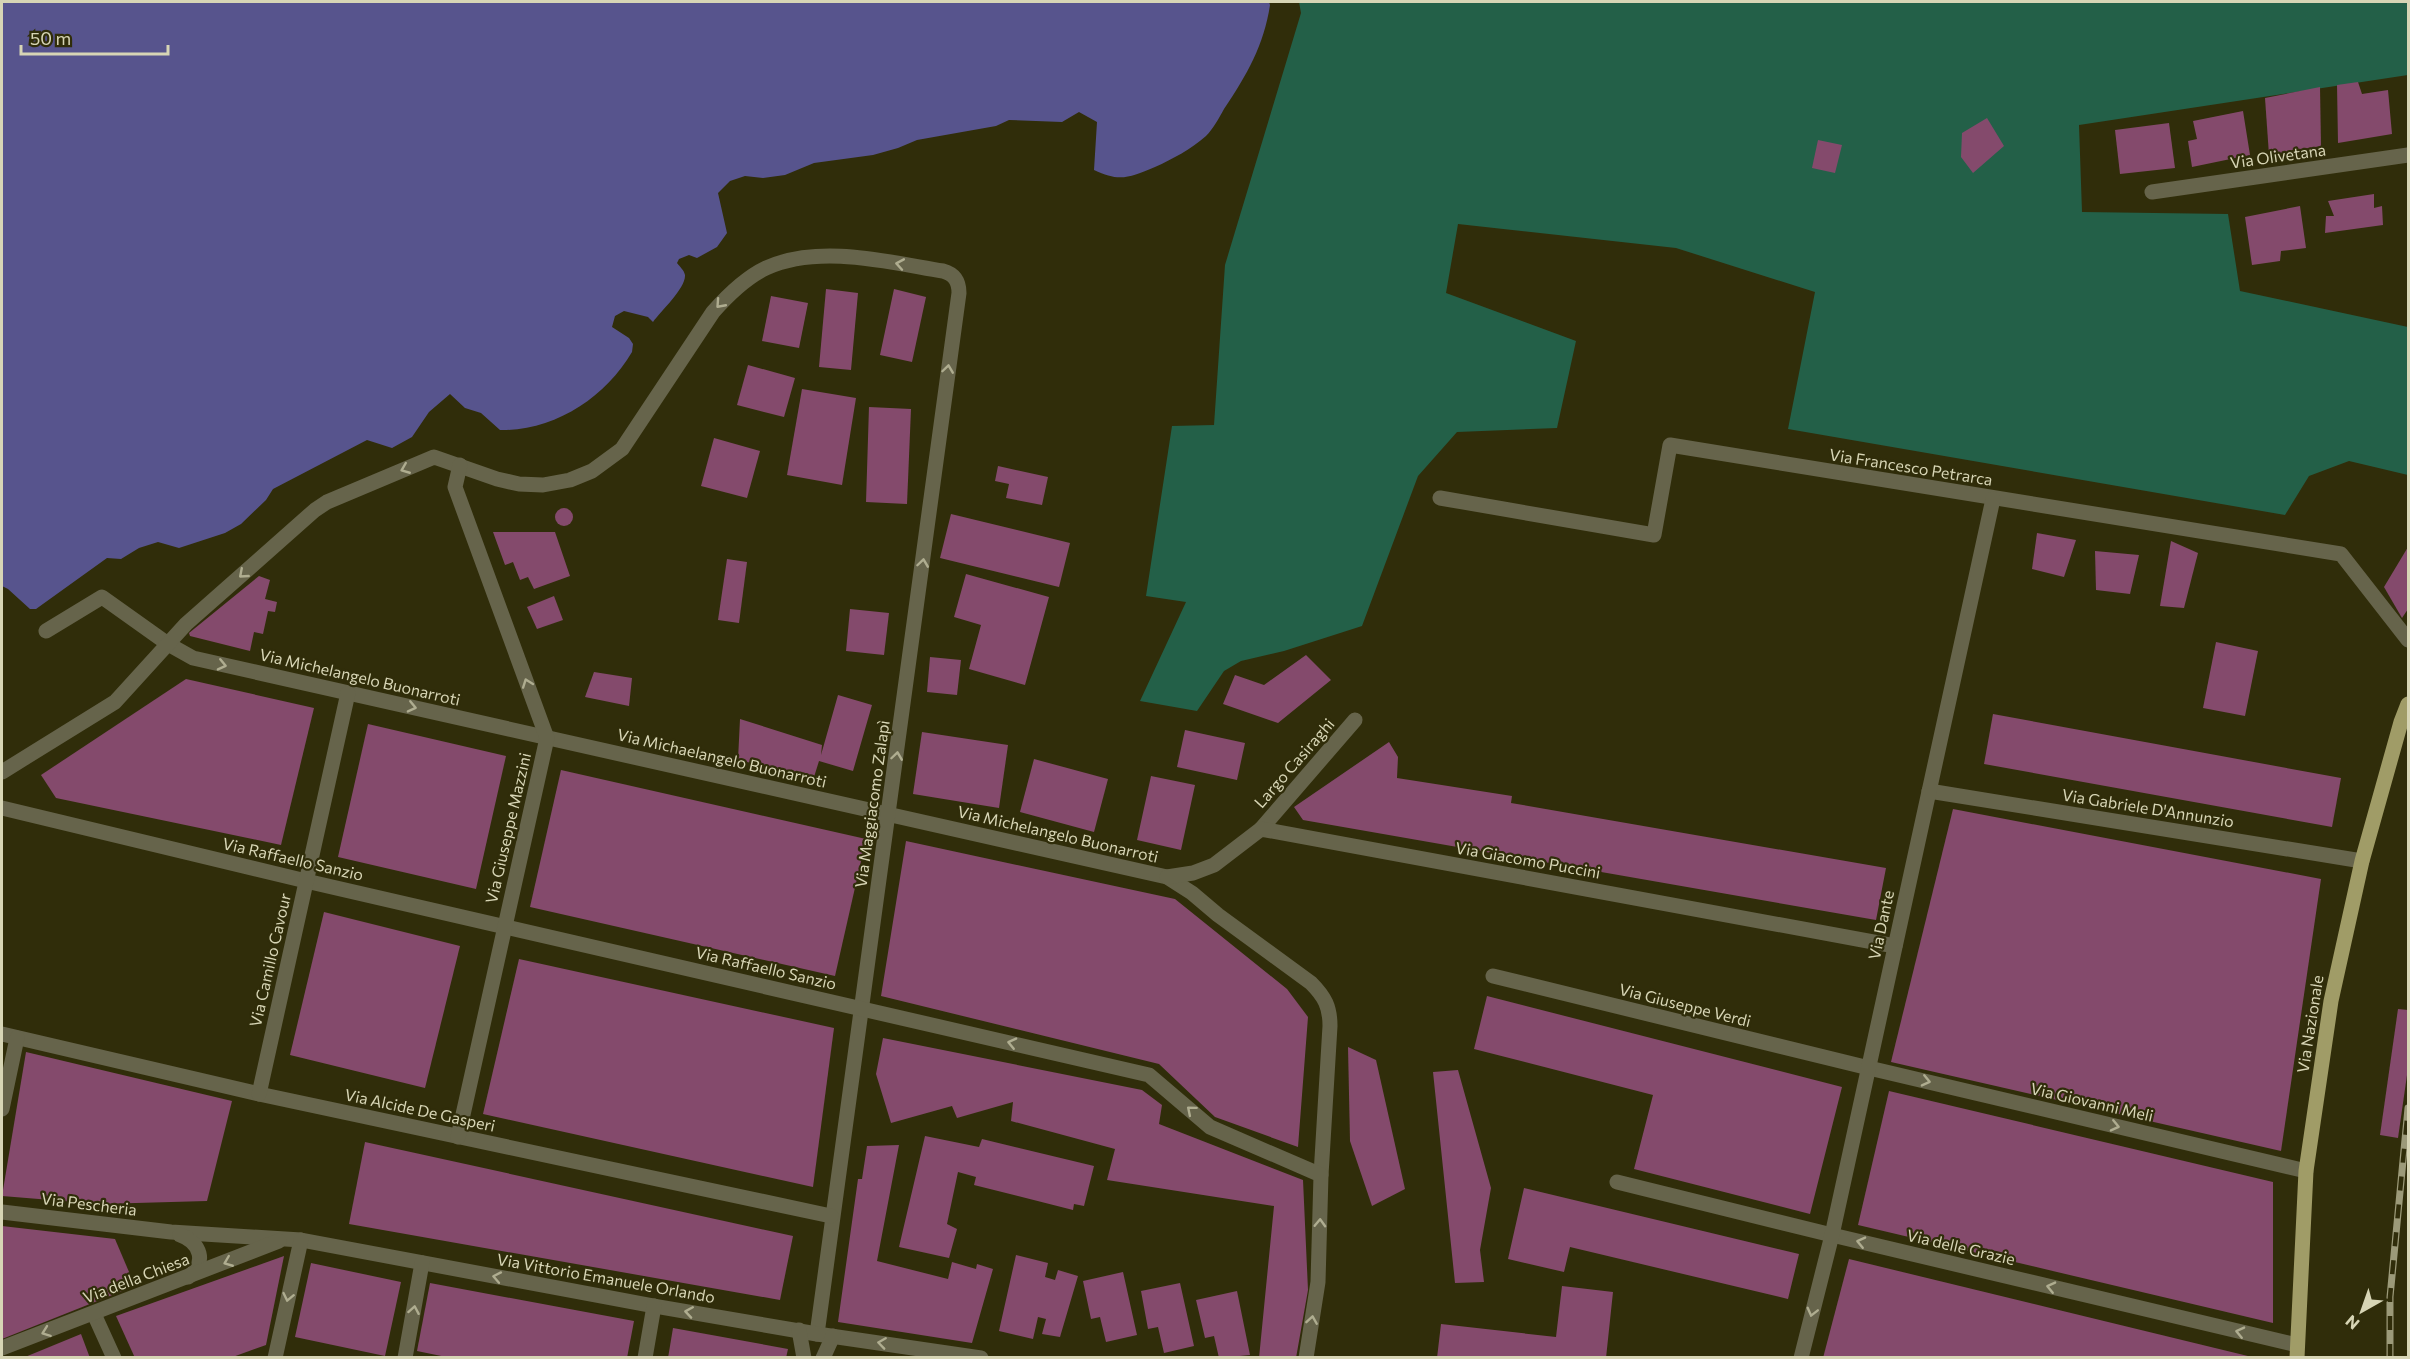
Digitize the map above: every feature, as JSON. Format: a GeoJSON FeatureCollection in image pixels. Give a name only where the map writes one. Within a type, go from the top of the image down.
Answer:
{"type":"FeatureCollection","features":[{"type":"Feature","properties":{"kind":"main road","name":"Via Nazionale"},"geometry":{"type":"LineString","coordinates":[[2297,1351],[2306,1171],[2331,1001],[2362,861],[2401,722],[2409,705]]}},
{"type":"Feature","properties":{"kind":"street","name":"Via Olivetana"},"geometry":{"type":"LineString","coordinates":[[2152,192],[2409,155]]}},
{"type":"Feature","properties":{"kind":"street","name":"Via Maggiacomo Zalapì"},"geometry":{"type":"LineString","coordinates":[[460,465],[519,484],[543,485],[592,471],[622,449],[713,312],[730,293],[764,269],[802,258],[859,257],[947,273],[956,279],[959,293],[889,814],[831,1216],[817,1334]]}},
{"type":"Feature","properties":{"kind":"street","name":"Via Francesco Petrarca"},"geometry":{"type":"LineString","coordinates":[[1440,498],[1654,535],[1670,445],[2342,554],[2409,640]]}},
{"type":"Feature","properties":{"kind":"street"},"geometry":{"type":"LineString","coordinates":[[2,772],[105,710],[186,624],[315,510],[327,502],[434,458],[460,465]]}},
{"type":"Feature","properties":{"kind":"street","name":"Via Giuseppe Mazzini"},"geometry":{"type":"LineString","coordinates":[[458,1137],[547,738],[455,487],[460,465]]}},
{"type":"Feature","properties":{"kind":"street","name":"Via Dante"},"geometry":{"type":"LineString","coordinates":[[1801,1358],[1832,1235],[1994,499]]}},
{"type":"Feature","properties":{"kind":"street","name":"Via Michelangelo Buonarroti"},"geometry":{"type":"LineString","coordinates":[[46,631],[102,597],[168,644],[193,658],[547,738]]}},
{"type":"Feature","properties":{"kind":"street","name":"Via Camillo Cavour"},"geometry":{"type":"LineString","coordinates":[[259,1094],[348,693]]}},
{"type":"Feature","properties":{"kind":"street","name":"Largo Casiraghi"},"geometry":{"type":"LineString","coordinates":[[1261,829],[1354,720]]}},
{"type":"Feature","properties":{"kind":"street","name":"Via Michaelangelo Buonarroti"},"geometry":{"type":"LineString","coordinates":[[547,738],[889,814]]}},
{"type":"Feature","properties":{"kind":"street","name":"Via Gabriele D'Annunzio"},"geometry":{"type":"LineString","coordinates":[[1929,791],[2362,861]]}},
{"type":"Feature","properties":{"kind":"street","name":"Via Raffaello Sanzio"},"geometry":{"type":"LineString","coordinates":[[2,808],[306,881],[1149,1075],[1210,1127],[1322,1175]]}},
{"type":"Feature","properties":{"kind":"street","name":"Via Michelangelo Buonarroti"},"geometry":{"type":"LineString","coordinates":[[889,814],[1167,877],[1191,892],[1218,915],[1311,983],[1323,995],[1330,1009],[1322,1175]]}},
{"type":"Feature","properties":{"kind":"street"},"geometry":{"type":"LineString","coordinates":[[1167,877],[1194,873],[1214,865],[1261,829]]}},
{"type":"Feature","properties":{"kind":"street","name":"Via Giacomo Puccini"},"geometry":{"type":"LineString","coordinates":[[1261,829],[1895,946]]}},
{"type":"Feature","properties":{"kind":"street","name":"Via Giuseppe Verdi"},"geometry":{"type":"LineString","coordinates":[[1493,976],[1869,1068]]}},
{"type":"Feature","properties":{"kind":"street","name":"Via Alcide De Gasperi"},"geometry":{"type":"LineString","coordinates":[[2,1034],[259,1094],[831,1216]]}},
{"type":"Feature","properties":{"kind":"street"},"geometry":{"type":"LineString","coordinates":[[2,1109],[17,1038]]}},
{"type":"Feature","properties":{"kind":"street","name":"Via Giovanni Meli"},"geometry":{"type":"LineString","coordinates":[[1869,1068],[2306,1171]]}},
{"type":"Feature","properties":{"kind":"street"},"geometry":{"type":"LineString","coordinates":[[1306,1358],[1318,1282],[1322,1175]]}},
{"type":"Feature","properties":{"kind":"street","name":"Via delle Grazie"},"geometry":{"type":"LineString","coordinates":[[1617,1182],[2297,1351]]}},
{"type":"Feature","properties":{"kind":"street","name":"Via Pescheria"},"geometry":{"type":"LineString","coordinates":[[2,1212],[171,1232],[225,1235]]}},
{"type":"Feature","properties":{"kind":"street"},"geometry":{"type":"LineString","coordinates":[[171,1232],[191,1239],[199,1250],[200,1258],[196,1271],[184,1279]]}},
{"type":"Feature","properties":{"kind":"street","name":"Via Vittorio Emanuele Orlando"},"geometry":{"type":"LineString","coordinates":[[225,1235],[301,1240],[654,1306],[817,1334],[981,1358]]}},
{"type":"Feature","properties":{"kind":"street","name":"Via della Chiesa"},"geometry":{"type":"LineString","coordinates":[[2,1348],[282,1240]]}},
{"type":"Feature","properties":{"kind":"street"},"geometry":{"type":"LineString","coordinates":[[275,1358],[301,1240]]}},
{"type":"Feature","properties":{"kind":"street"},"geometry":{"type":"LineString","coordinates":[[405,1358],[422,1263]]}},
{"type":"Feature","properties":{"kind":"street"},"geometry":{"type":"LineString","coordinates":[[645,1358],[654,1306]]}},
{"type":"Feature","properties":{"kind":"street"},"geometry":{"type":"LineString","coordinates":[[94,1314],[114,1358]]}},
{"type":"Feature","properties":{"kind":"street"},"geometry":{"type":"LineString","coordinates":[[799,1330],[804,1358]]}},
{"type":"Feature","properties":{"kind":"street"},"geometry":{"type":"LineString","coordinates":[[823,1358],[833,1336]]}},
{"type":"Feature","properties":{"kind":"green space"},"geometry":{"type":"Polygon","coordinates":[[[1299,2],[2408,2],[2408,75],[2079,125],[2082,212],[2228,214],[2240,291],[2408,327],[2408,475],[2349,461],[2309,476],[2285,515],[1788,429],[1815,292],[1676,248],[1458,224],[1446,293],[1576,341],[1557,428],[1457,432],[1418,476],[1362,626],[1284,651],[1241,661],[1224,671],[1197,711],[1140,701],[1186,602],[1146,596],[1172,426],[1214,425],[1225,265],[1301,13],[1299,2]]]}},
{"type":"Feature","properties":{"kind":"shaded area"},"geometry":{"type":"Polygon","coordinates":[[[2,2],[1269,2],[1270,5],[1259,47],[1240,84],[1213,127],[1194,145],[1162,164],[1124,177],[1110,176],[1094,170],[1097,122],[1079,112],[1062,122],[1009,120],[996,126],[917,140],[873,155],[814,163],[785,175],[763,178],[745,176],[730,181],[718,193],[727,233],[717,247],[697,258],[689,255],[679,259],[677,263],[685,275],[682,286],[653,322],[648,317],[624,311],[615,316],[612,327],[629,338],[633,344],[632,352],[608,384],[576,409],[540,425],[500,430],[481,413],[465,408],[450,394],[429,412],[412,437],[392,448],[367,440],[273,489],[266,500],[241,524],[225,533],[179,548],[158,542],[139,548],[121,559],[107,558],[36,609],[30,609],[2,586],[2,2]]]}},
{"type":"Feature","properties":{"kind":"building"},"geometry":{"type":"Polygon","coordinates":[[[2358,82],[2362,94],[2388,90],[2392,134],[2338,143],[2337,85],[2358,82]]]}},
{"type":"Feature","properties":{"kind":"building"},"geometry":{"type":"Polygon","coordinates":[[[2320,87],[2321,146],[2269,155],[2265,98],[2320,87]]]}},
{"type":"Feature","properties":{"kind":"building"},"geometry":{"type":"Polygon","coordinates":[[[2243,111],[2250,155],[2192,167],[2188,141],[2197,139],[2193,121],[2243,111]]]}},
{"type":"Feature","properties":{"kind":"building"},"geometry":{"type":"Polygon","coordinates":[[[1987,118],[2004,146],[1973,173],[1961,157],[1962,133],[1987,118]]]}},
{"type":"Feature","properties":{"kind":"building"},"geometry":{"type":"Polygon","coordinates":[[[2169,123],[2175,168],[2120,174],[2115,130],[2169,123]]]}},
{"type":"Feature","properties":{"kind":"building"},"geometry":{"type":"Polygon","coordinates":[[[1818,140],[1842,145],[1835,173],[1812,168],[1818,140]]]}},
{"type":"Feature","properties":{"kind":"building"},"geometry":{"type":"Polygon","coordinates":[[[2374,194],[2374,208],[2382,206],[2383,225],[2325,233],[2326,216],[2334,216],[2328,201],[2374,194]]]}},
{"type":"Feature","properties":{"kind":"building"},"geometry":{"type":"Polygon","coordinates":[[[2300,206],[2306,248],[2281,251],[2280,261],[2252,265],[2245,217],[2300,206]]]}},
{"type":"Feature","properties":{"kind":"building"},"geometry":{"type":"Polygon","coordinates":[[[826,289],[858,293],[851,370],[819,367],[826,289]]]}},
{"type":"Feature","properties":{"kind":"building"},"geometry":{"type":"Polygon","coordinates":[[[894,289],[926,297],[912,362],[880,355],[894,289]]]}},
{"type":"Feature","properties":{"kind":"building"},"geometry":{"type":"Polygon","coordinates":[[[771,296],[808,303],[799,348],[762,341],[771,296]]]}},
{"type":"Feature","properties":{"kind":"building"},"geometry":{"type":"Polygon","coordinates":[[[748,365],[795,378],[784,417],[737,405],[748,365]]]}},
{"type":"Feature","properties":{"kind":"building"},"geometry":{"type":"Polygon","coordinates":[[[802,389],[856,398],[842,485],[787,475],[802,389]]]}},
{"type":"Feature","properties":{"kind":"building"},"geometry":{"type":"Polygon","coordinates":[[[869,407],[911,409],[907,504],[866,502],[869,407]]]}},
{"type":"Feature","properties":{"kind":"building"},"geometry":{"type":"Polygon","coordinates":[[[714,438],[760,451],[747,498],[701,486],[714,438]]]}},
{"type":"Feature","properties":{"kind":"building"},"geometry":{"type":"Polygon","coordinates":[[[998,466],[1048,477],[1042,505],[1006,498],[1009,484],[995,481],[998,466]]]}},
{"type":"Feature","properties":{"kind":"building"},"geometry":{"type":"Polygon","coordinates":[[[564,508],[570,511],[573,517],[570,523],[564,526],[558,523],[555,517],[558,511],[564,508]]]}},
{"type":"Feature","properties":{"kind":"building"},"geometry":{"type":"Polygon","coordinates":[[[951,514],[1070,543],[1059,587],[940,558],[951,514]]]}},
{"type":"Feature","properties":{"kind":"building"},"geometry":{"type":"Polygon","coordinates":[[[493,532],[555,532],[570,576],[534,589],[528,577],[520,580],[513,562],[505,565],[493,532]]]}},
{"type":"Feature","properties":{"kind":"building"},"geometry":{"type":"Polygon","coordinates":[[[2037,533],[2076,540],[2064,577],[2032,569],[2037,533]]]}},
{"type":"Feature","properties":{"kind":"building"},"geometry":{"type":"Polygon","coordinates":[[[2171,541],[2198,553],[2184,608],[2160,606],[2171,541]]]}},
{"type":"Feature","properties":{"kind":"building"},"geometry":{"type":"Polygon","coordinates":[[[2408,547],[2408,609],[2402,618],[2384,587],[2408,547]]]}},
{"type":"Feature","properties":{"kind":"building"},"geometry":{"type":"Polygon","coordinates":[[[2095,551],[2139,555],[2130,594],[2096,590],[2095,551]]]}},
{"type":"Feature","properties":{"kind":"building"},"geometry":{"type":"Polygon","coordinates":[[[727,559],[747,562],[739,623],[718,620],[727,559]]]}},
{"type":"Feature","properties":{"kind":"building"},"geometry":{"type":"Polygon","coordinates":[[[966,574],[1049,597],[1025,685],[969,669],[981,625],[954,617],[966,574]]]}},
{"type":"Feature","properties":{"kind":"building"},"geometry":{"type":"Polygon","coordinates":[[[259,576],[270,580],[265,599],[277,602],[275,612],[268,611],[263,634],[254,632],[250,651],[190,636],[189,633],[259,576]]]}},
{"type":"Feature","properties":{"kind":"building"},"geometry":{"type":"Polygon","coordinates":[[[554,596],[563,620],[537,629],[527,607],[554,596]]]}},
{"type":"Feature","properties":{"kind":"building"},"geometry":{"type":"Polygon","coordinates":[[[850,609],[889,613],[884,655],[846,651],[850,609]]]}},
{"type":"Feature","properties":{"kind":"building"},"geometry":{"type":"Polygon","coordinates":[[[2216,642],[2258,651],[2245,716],[2203,708],[2216,642]]]}},
{"type":"Feature","properties":{"kind":"building"},"geometry":{"type":"Polygon","coordinates":[[[1306,655],[1331,680],[1278,723],[1223,704],[1235,675],[1264,685],[1306,655]]]}},
{"type":"Feature","properties":{"kind":"building"},"geometry":{"type":"Polygon","coordinates":[[[930,657],[961,660],[957,695],[927,692],[930,657]]]}},
{"type":"Feature","properties":{"kind":"building"},"geometry":{"type":"Polygon","coordinates":[[[594,672],[632,678],[629,706],[585,697],[594,672]]]}},
{"type":"Feature","properties":{"kind":"building"},"geometry":{"type":"Polygon","coordinates":[[[186,679],[314,708],[281,845],[56,798],[41,775],[186,679]]]}},
{"type":"Feature","properties":{"kind":"building"},"geometry":{"type":"Polygon","coordinates":[[[838,695],[872,705],[853,771],[819,761],[814,777],[738,760],[740,719],[822,745],[821,755],[838,695]]]}},
{"type":"Feature","properties":{"kind":"building"},"geometry":{"type":"Polygon","coordinates":[[[1993,714],[2341,778],[2332,827],[1984,764],[1993,714]]]}},
{"type":"Feature","properties":{"kind":"building"},"geometry":{"type":"Polygon","coordinates":[[[368,724],[506,756],[476,889],[338,857],[368,724]]]}},
{"type":"Feature","properties":{"kind":"building"},"geometry":{"type":"Polygon","coordinates":[[[1185,730],[1245,743],[1237,780],[1177,767],[1185,730]]]}},
{"type":"Feature","properties":{"kind":"building"},"geometry":{"type":"Polygon","coordinates":[[[922,732],[1008,745],[999,808],[913,794],[922,732]]]}},
{"type":"Feature","properties":{"kind":"building"},"geometry":{"type":"Polygon","coordinates":[[[1389,742],[1398,757],[1397,778],[1512,796],[1511,803],[1886,868],[1876,920],[1303,820],[1294,807],[1389,742]]]}},
{"type":"Feature","properties":{"kind":"building"},"geometry":{"type":"Polygon","coordinates":[[[1034,759],[1108,779],[1094,832],[1020,812],[1034,759]]]}},
{"type":"Feature","properties":{"kind":"building"},"geometry":{"type":"Polygon","coordinates":[[[561,770],[866,839],[835,976],[530,907],[561,770]]]}},
{"type":"Feature","properties":{"kind":"building"},"geometry":{"type":"Polygon","coordinates":[[[1151,776],[1195,785],[1181,850],[1137,840],[1151,776]]]}},
{"type":"Feature","properties":{"kind":"building"},"geometry":{"type":"Polygon","coordinates":[[[1953,809],[2321,879],[2281,1151],[1891,1062],[1953,809]]]}},
{"type":"Feature","properties":{"kind":"building"},"geometry":{"type":"Polygon","coordinates":[[[906,841],[1175,899],[1287,989],[1308,1017],[1298,1147],[1215,1117],[1159,1064],[881,996],[906,841]]]}},
{"type":"Feature","properties":{"kind":"building"},"geometry":{"type":"Polygon","coordinates":[[[324,912],[460,946],[425,1088],[290,1055],[324,912]]]}},
{"type":"Feature","properties":{"kind":"building"},"geometry":{"type":"Polygon","coordinates":[[[519,959],[834,1028],[813,1187],[483,1114],[519,959]]]}},
{"type":"Feature","properties":{"kind":"building"},"geometry":{"type":"Polygon","coordinates":[[[1487,996],[1842,1087],[1810,1214],[1634,1169],[1653,1095],[1474,1049],[1487,996]]]}},
{"type":"Feature","properties":{"kind":"building"},"geometry":{"type":"Polygon","coordinates":[[[2398,1009],[2408,1010],[2408,1068],[2398,1138],[2380,1135],[2398,1009]]]}},
{"type":"Feature","properties":{"kind":"building"},"geometry":{"type":"Polygon","coordinates":[[[883,1038],[1142,1090],[1162,1105],[1159,1124],[1303,1180],[1308,1290],[1296,1358],[1259,1358],[1274,1206],[1107,1180],[1115,1149],[1011,1121],[1013,1102],[957,1118],[952,1106],[891,1123],[876,1074],[883,1038]]]}},
{"type":"Feature","properties":{"kind":"building"},"geometry":{"type":"Polygon","coordinates":[[[1348,1047],[1376,1060],[1405,1189],[1372,1206],[1350,1141],[1348,1047]]]}},
{"type":"Feature","properties":{"kind":"building"},"geometry":{"type":"Polygon","coordinates":[[[26,1052],[232,1101],[207,1201],[100,1204],[2,1196],[26,1052]]]}},
{"type":"Feature","properties":{"kind":"building"},"geometry":{"type":"Polygon","coordinates":[[[1458,1070],[1491,1188],[1480,1250],[1484,1282],[1455,1283],[1433,1072],[1458,1070]]]}},
{"type":"Feature","properties":{"kind":"building"},"geometry":{"type":"Polygon","coordinates":[[[1889,1091],[2273,1182],[2273,1323],[1858,1225],[1889,1091]]]}},
{"type":"Feature","properties":{"kind":"building"},"geometry":{"type":"Polygon","coordinates":[[[925,1136],[979,1147],[982,1139],[1094,1166],[1084,1206],[1074,1204],[1073,1210],[974,1185],[976,1177],[958,1172],[947,1224],[957,1229],[949,1258],[899,1247],[925,1136]]]}},
{"type":"Feature","properties":{"kind":"building"},"geometry":{"type":"Polygon","coordinates":[[[365,1142],[793,1236],[780,1300],[349,1224],[365,1142]]]}},
{"type":"Feature","properties":{"kind":"building"},"geometry":{"type":"Polygon","coordinates":[[[899,1145],[877,1261],[948,1279],[952,1262],[976,1269],[977,1264],[993,1269],[972,1343],[838,1322],[858,1179],[862,1179],[867,1146],[899,1145]]]}},
{"type":"Feature","properties":{"kind":"building"},"geometry":{"type":"Polygon","coordinates":[[[1524,1188],[1799,1254],[1788,1299],[1570,1247],[1564,1272],[1508,1259],[1524,1188]]]}},
{"type":"Feature","properties":{"kind":"building"},"geometry":{"type":"Polygon","coordinates":[[[2,1226],[115,1239],[135,1286],[2,1339],[2,1226]]]}},
{"type":"Feature","properties":{"kind":"building"},"geometry":{"type":"Polygon","coordinates":[[[1016,1255],[1048,1263],[1045,1277],[1055,1280],[1058,1270],[1078,1276],[1060,1337],[1042,1334],[1046,1319],[1038,1317],[1033,1339],[999,1331],[1016,1255]]]}},
{"type":"Feature","properties":{"kind":"building"},"geometry":{"type":"Polygon","coordinates":[[[284,1256],[266,1345],[230,1358],[135,1358],[116,1316],[284,1256]]]}},
{"type":"Feature","properties":{"kind":"building"},"geometry":{"type":"Polygon","coordinates":[[[1849,1259],[2252,1357],[1823,1358],[1849,1259]]]}},
{"type":"Feature","properties":{"kind":"building"},"geometry":{"type":"Polygon","coordinates":[[[311,1263],[401,1282],[385,1356],[295,1337],[311,1263]]]}},
{"type":"Feature","properties":{"kind":"building"},"geometry":{"type":"Polygon","coordinates":[[[1123,1272],[1137,1335],[1106,1342],[1100,1317],[1091,1319],[1083,1281],[1123,1272]]]}},
{"type":"Feature","properties":{"kind":"building"},"geometry":{"type":"Polygon","coordinates":[[[430,1283],[634,1321],[627,1358],[451,1358],[417,1351],[430,1283]]]}},
{"type":"Feature","properties":{"kind":"building"},"geometry":{"type":"Polygon","coordinates":[[[1180,1283],[1194,1346],[1164,1353],[1158,1327],[1148,1329],[1141,1291],[1180,1283]]]}},
{"type":"Feature","properties":{"kind":"building"},"geometry":{"type":"Polygon","coordinates":[[[1562,1286],[1613,1292],[1606,1358],[1437,1358],[1441,1324],[1556,1337],[1562,1286]]]}},
{"type":"Feature","properties":{"kind":"building"},"geometry":{"type":"Polygon","coordinates":[[[1237,1291],[1250,1355],[1219,1358],[1214,1336],[1205,1338],[1196,1300],[1237,1291]]]}},
{"type":"Feature","properties":{"kind":"building"},"geometry":{"type":"Polygon","coordinates":[[[673,1328],[788,1349],[786,1358],[668,1358],[673,1328]]]}},
{"type":"Feature","properties":{"kind":"building"},"geometry":{"type":"Polygon","coordinates":[[[81,1334],[90,1358],[25,1358],[25,1357],[81,1334]]]}},
{"type":"Feature","properties":{"kind":"railway"},"geometry":{"type":"LineString","coordinates":[[2390,1358],[2390,1297],[2408,1108]]}}]}
